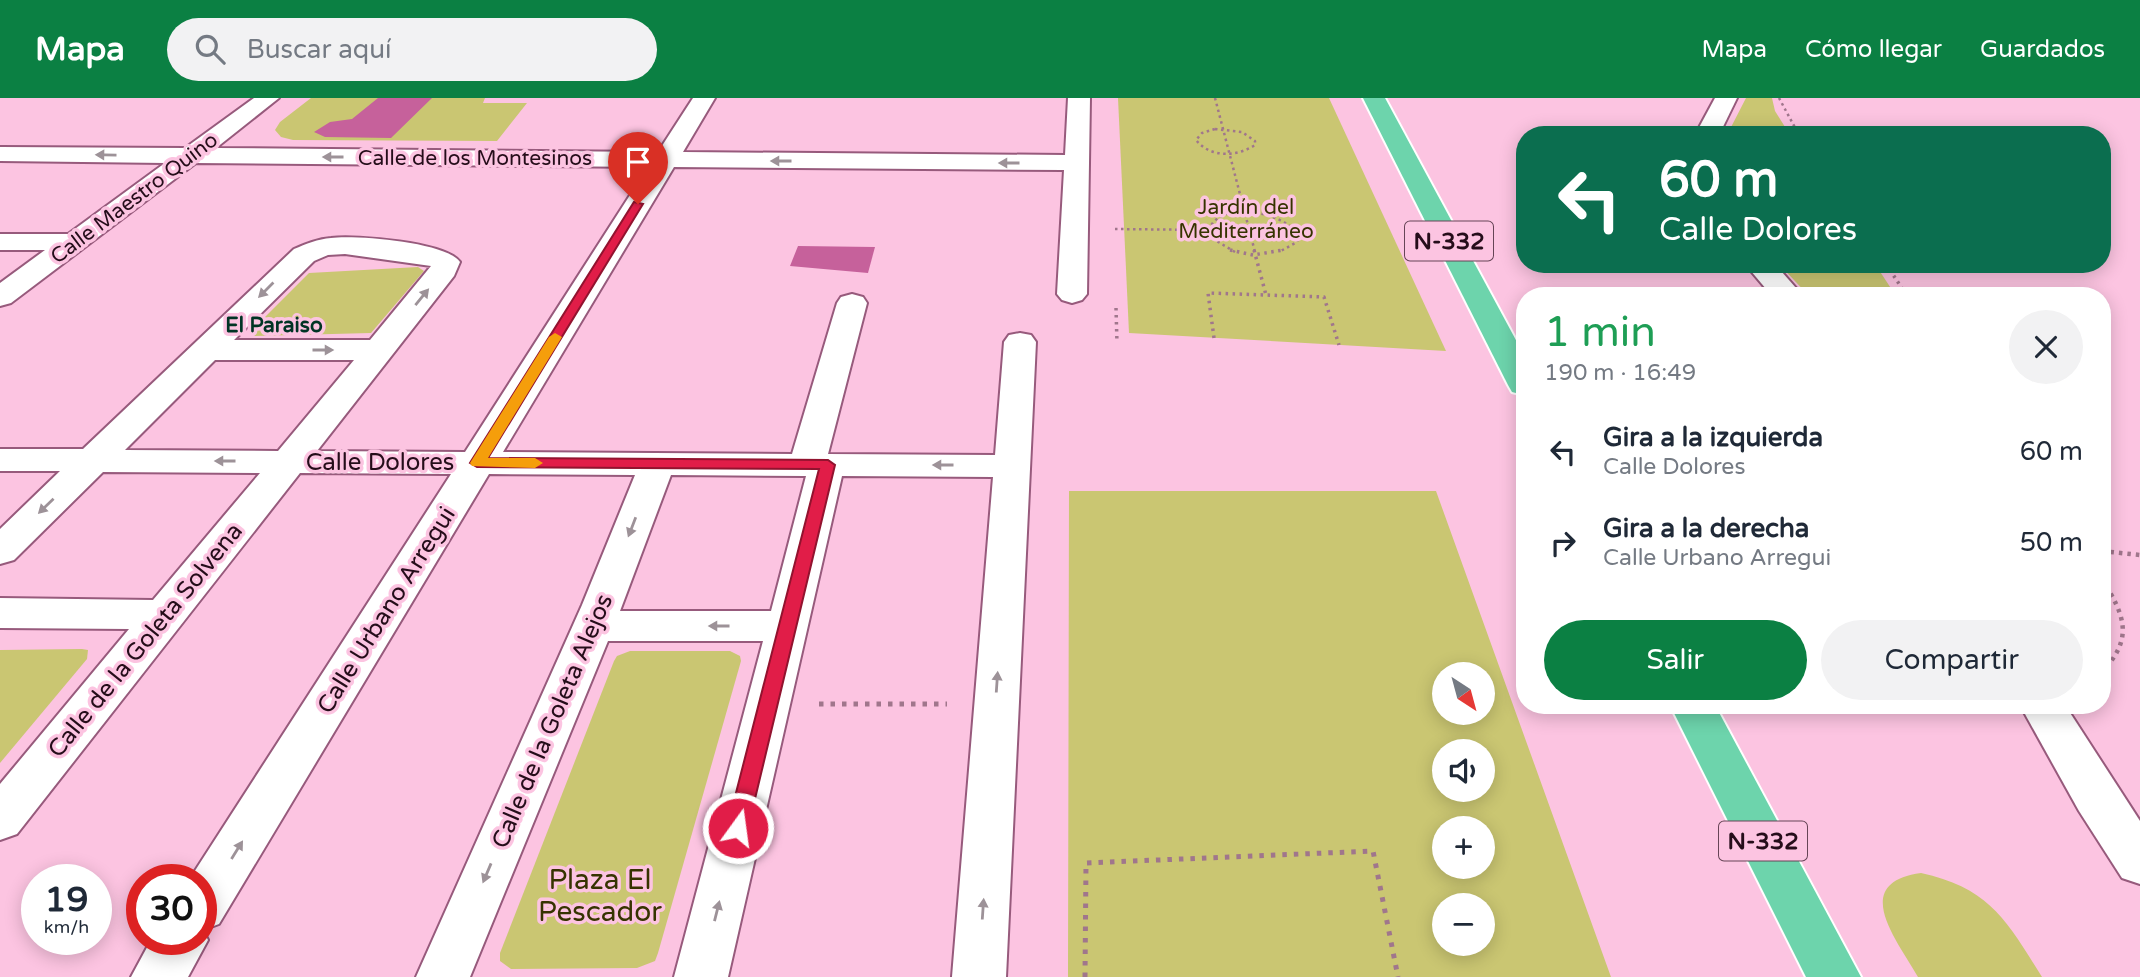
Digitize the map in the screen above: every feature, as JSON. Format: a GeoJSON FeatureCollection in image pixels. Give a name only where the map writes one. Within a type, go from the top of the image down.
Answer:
{"type":"FeatureCollection","features":[{"type":"Feature","properties":{"kind":"highway","name":"N-332"},"geometry":{"type":"LineString","coordinates":[[1374,98],[1516,369]]}},
{"type":"Feature","properties":{"kind":"highway","name":"N-332"},"geometry":{"type":"LineString","coordinates":[[1697,714],[1834,977]]}},
{"type":"Feature","properties":{"kind":"street","name":"Calle Maestro Quino"},"geometry":{"type":"LineString","coordinates":[[0,297],[268,98]]}},
{"type":"Feature","properties":{"kind":"street","name":"Calle Urbano Arregui"},"geometry":{"type":"LineString","coordinates":[[217,882],[704,98]]}},
{"type":"Feature","properties":{"kind":"street"},"geometry":{"type":"LineString","coordinates":[[1072,294],[1079,98]]}},
{"type":"Feature","properties":{"kind":"street"},"geometry":{"type":"LineString","coordinates":[[1711,126],[1726,98]]}},
{"type":"Feature","properties":{"kind":"street","name":"Calle de los Montesinos"},"geometry":{"type":"LineString","coordinates":[[0,154],[1077,163]]}},
{"type":"Feature","properties":{"kind":"street"},"geometry":{"type":"LineString","coordinates":[[0,242],[74,242]]}},
{"type":"Feature","properties":{"kind":"street","name":"Calle de la Goleta Solvena"},"geometry":{"type":"LineString","coordinates":[[0,819],[444,270],[446,262],[432,256],[345,246],[319,249],[297,260],[206,350]]}},
{"type":"Feature","properties":{"kind":"street"},"geometry":{"type":"LineString","coordinates":[[1767,273],[1779,287]]}},
{"type":"Feature","properties":{"kind":"street"},"geometry":{"type":"LineString","coordinates":[[701,977],[787,626],[852,303]]}},
{"type":"Feature","properties":{"kind":"street"},"geometry":{"type":"LineString","coordinates":[[979,977],[1020,342]]}},
{"type":"Feature","properties":{"kind":"street"},"geometry":{"type":"LineString","coordinates":[[0,551],[206,350],[379,350]]}},
{"type":"Feature","properties":{"kind":"street","name":"Calle Dolores"},"geometry":{"type":"LineString","coordinates":[[0,460],[1011,466]]}},
{"type":"Feature","properties":{"kind":"street","name":"Calle de la Goleta Alejos"},"geometry":{"type":"LineString","coordinates":[[443,977],[592,626],[657,464]]}},
{"type":"Feature","properties":{"kind":"street"},"geometry":{"type":"LineString","coordinates":[[0,612],[165,615]]}},
{"type":"Feature","properties":{"kind":"street"},"geometry":{"type":"LineString","coordinates":[[592,626],[787,626]]}},
{"type":"Feature","properties":{"kind":"street"},"geometry":{"type":"LineString","coordinates":[[2047,714],[2096,797],[2140,862]]}},
{"type":"Feature","properties":{"kind":"street"},"geometry":{"type":"LineString","coordinates":[[158,977],[172,955]]}},
{"type":"Feature","properties":{"kind":"path"},"geometry":{"type":"LineString","coordinates":[[1215,98],[1266,295]]}},
{"type":"Feature","properties":{"kind":"path"},"geometry":{"type":"LineString","coordinates":[[1779,98],[1784,113],[1793,126]]}},
{"type":"Feature","properties":{"kind":"path"},"geometry":{"type":"LineString","coordinates":[[1223,129],[1240,131],[1255,141],[1252,148],[1229,154],[1205,149],[1196,139],[1202,133],[1223,129]]}},
{"type":"Feature","properties":{"kind":"path"},"geometry":{"type":"LineString","coordinates":[[1244,212],[1282,219],[1291,224],[1299,236],[1297,242],[1281,252],[1255,255],[1227,250],[1216,244],[1208,230],[1211,223],[1219,218],[1244,212]]}},
{"type":"Feature","properties":{"kind":"path"},"geometry":{"type":"LineString","coordinates":[[1115,229],[1208,230]]}},
{"type":"Feature","properties":{"kind":"path"},"geometry":{"type":"LineString","coordinates":[[1214,338],[1208,293],[1324,297],[1339,345]]}},
{"type":"Feature","properties":{"kind":"path"},"geometry":{"type":"LineString","coordinates":[[1116,308],[1117,343]]}},
{"type":"Feature","properties":{"kind":"path"},"geometry":{"type":"LineString","coordinates":[[2111,552],[2140,555]]}},
{"type":"Feature","properties":{"kind":"path"},"geometry":{"type":"LineString","coordinates":[[2111,596],[2120,612],[2124,635],[2117,656],[2111,662]]}},
{"type":"Feature","properties":{"kind":"path"},"geometry":{"type":"LineString","coordinates":[[769,704],[951,704]]}},
{"type":"Feature","properties":{"kind":"path"},"geometry":{"type":"LineString","coordinates":[[1085,977],[1086,863],[1373,851],[1398,977]]}},
{"type":"Feature","properties":{"kind":"green space"},"geometry":{"type":"Polygon","coordinates":[[[311,98],[485,98],[483,103],[527,103],[497,141],[293,140],[281,137],[275,130],[280,122],[311,98]]]}},
{"type":"Feature","properties":{"kind":"green space","name":"Jardín del Mediterráneo"},"geometry":{"type":"Polygon","coordinates":[[[1118,98],[1329,98],[1446,351],[1129,333],[1118,98]]]}},
{"type":"Feature","properties":{"kind":"green space"},"geometry":{"type":"Polygon","coordinates":[[[1746,98],[1772,98],[1775,111],[1784,126],[1732,126],[1746,98]]]}},
{"type":"Feature","properties":{"kind":"green space"},"geometry":{"type":"Polygon","coordinates":[[[418,267],[424,271],[371,333],[255,336],[249,333],[309,273],[418,267]]]}},
{"type":"Feature","properties":{"kind":"green space"},"geometry":{"type":"Polygon","coordinates":[[[1787,273],[1881,273],[1890,287],[1801,287],[1787,273]]]}},
{"type":"Feature","properties":{"kind":"green space"},"geometry":{"type":"Polygon","coordinates":[[[1069,491],[1436,491],[1611,977],[1068,977],[1069,491]]]}},
{"type":"Feature","properties":{"kind":"green space"},"geometry":{"type":"Polygon","coordinates":[[[0,650],[88,650],[87,659],[0,763],[0,650]]]}},
{"type":"Feature","properties":{"kind":"green space","name":"Plaza El Pescador"},"geometry":{"type":"Polygon","coordinates":[[[630,651],[730,651],[740,656],[741,661],[658,953],[655,961],[637,968],[511,969],[500,961],[500,953],[614,661],[617,656],[630,651]]]}},
{"type":"Feature","properties":{"kind":"green space"},"geometry":{"type":"Polygon","coordinates":[[[1921,873],[1945,879],[1964,888],[1994,910],[2007,923],[2042,977],[1918,977],[1891,930],[1883,901],[1887,888],[1899,879],[1921,873]]]}},
{"type":"Feature","properties":{"kind":"shaded area"},"geometry":{"type":"Polygon","coordinates":[[[378,98],[432,98],[391,138],[325,137],[314,132],[330,122],[352,119],[378,98]]]}},
{"type":"Feature","properties":{"kind":"shaded area"},"geometry":{"type":"Polygon","coordinates":[[[798,246],[875,247],[868,273],[790,266],[798,246]]]}},
{"type":"Feature","properties":{"kind":"slow traffic"},"geometry":{"type":"LineString","coordinates":[[535,463],[477,463],[555,337]]}},
{"type":"Feature","properties":{"kind":"district","name":"El Paraiso"},"geometry":{"type":"Point","coordinates":[274,325]}},
{"type":"Feature","properties":{"kind":"route"},"geometry":{"type":"LineString","coordinates":[[638,204],[477,463],[828,465],[738,828]]}}]}
